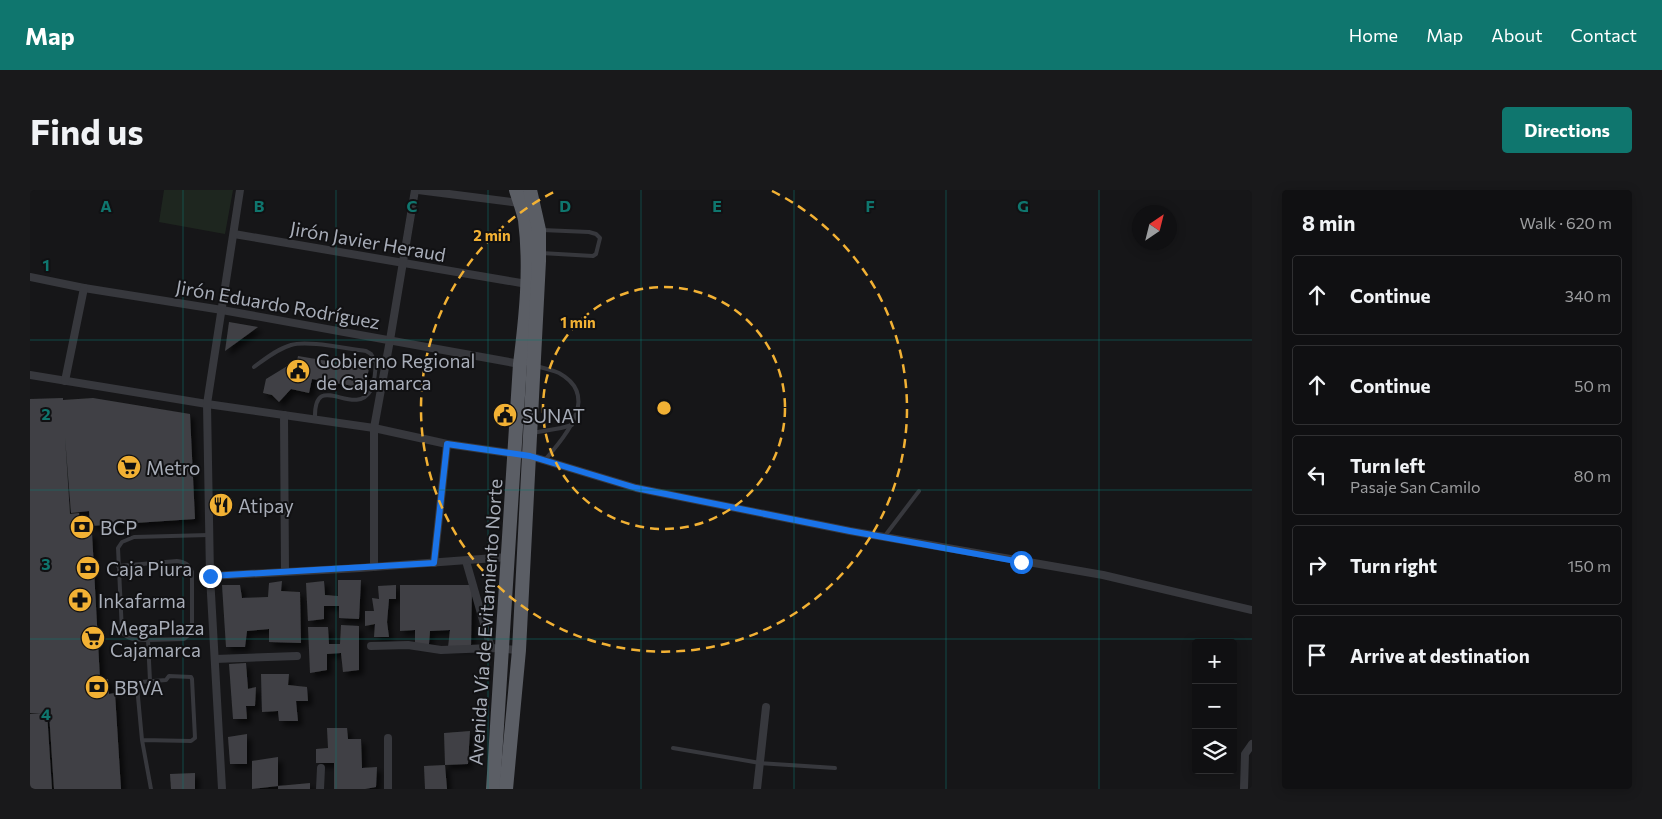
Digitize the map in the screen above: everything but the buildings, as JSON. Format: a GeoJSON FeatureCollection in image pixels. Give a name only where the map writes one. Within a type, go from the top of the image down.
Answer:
{"type":"FeatureCollection","features":[{"type":"Feature","properties":{"kind":"highway","name":"Avenida Vía de Evitamiento Norte"},"geometry":{"type":"LineString","coordinates":[[493,789],[497,648],[508,557],[515,454],[539,253],[539,230],[530,190]]}},
{"type":"Feature","properties":{"kind":"highway","name":"Avenida Vía de Evitamiento Norte"},"geometry":{"type":"LineString","coordinates":[[506,789],[519,650],[531,433],[527,365],[527,245],[524,217],[518,196]]}},
{"type":"Feature","properties":{"kind":"highway"},"geometry":{"type":"LineString","coordinates":[[482,789],[495,771]]}},
{"type":"Feature","properties":{"kind":"street"},"geometry":{"type":"LineString","coordinates":[[222,789],[210,576],[206,404],[240,190]]}},
{"type":"Feature","properties":{"kind":"street"},"geometry":{"type":"LineString","coordinates":[[374,567],[374,428],[416,190],[518,196]]}},
{"type":"Feature","properties":{"kind":"street","name":"Jirón Javier Heraud"},"geometry":{"type":"LineString","coordinates":[[234,234],[527,284]]}},
{"type":"Feature","properties":{"kind":"street","name":"Jirón Eduardo Rodríguez"},"geometry":{"type":"LineString","coordinates":[[30,277],[527,365]]}},
{"type":"Feature","properties":{"kind":"street"},"geometry":{"type":"LineString","coordinates":[[64,381],[84,288]]}},
{"type":"Feature","properties":{"kind":"street"},"geometry":{"type":"LineString","coordinates":[[30,375],[206,404],[374,428],[447,444],[530,456],[636,488],[884,537],[1103,576],[1252,610]]}},
{"type":"Feature","properties":{"kind":"street"},"geometry":{"type":"LineString","coordinates":[[284,415],[285,572]]}},
{"type":"Feature","properties":{"kind":"street"},"geometry":{"type":"LineString","coordinates":[[434,563],[447,444]]}},
{"type":"Feature","properties":{"kind":"street"},"geometry":{"type":"LineString","coordinates":[[210,576],[508,557]]}},
{"type":"Feature","properties":{"kind":"street"},"geometry":{"type":"LineString","coordinates":[[466,561],[497,648]]}},
{"type":"Feature","properties":{"kind":"street"},"geometry":{"type":"LineString","coordinates":[[371,646],[408,645],[441,650],[497,648],[519,650]]}},
{"type":"Feature","properties":{"kind":"street"},"geometry":{"type":"LineString","coordinates":[[215,659],[297,656]]}},
{"type":"Feature","properties":{"kind":"street"},"geometry":{"type":"LineString","coordinates":[[757,789],[766,707]]}},
{"type":"Feature","properties":{"kind":"street"},"geometry":{"type":"LineString","coordinates":[[388,738],[388,789]]}},
{"type":"Feature","properties":{"kind":"street"},"geometry":{"type":"LineString","coordinates":[[1244,789],[1245,754],[1252,744]]}},
{"type":"Feature","properties":{"kind":"street"},"geometry":{"type":"LineString","coordinates":[[320,789],[321,768]]}},
{"type":"Feature","properties":{"kind":"lane"},"geometry":{"type":"LineString","coordinates":[[539,230],[590,232],[600,238],[596,254],[593,256],[539,253]]}},
{"type":"Feature","properties":{"kind":"lane"},"geometry":{"type":"LineString","coordinates":[[254,367],[282,348],[292,344],[304,343],[366,351],[371,354],[376,363],[371,390],[360,399],[354,400],[327,395],[320,396],[315,405],[315,420]]}},
{"type":"Feature","properties":{"kind":"lane"},"geometry":{"type":"LineString","coordinates":[[527,365],[557,372],[571,382],[577,390],[577,412],[572,425],[545,460]]}},
{"type":"Feature","properties":{"kind":"lane"},"geometry":{"type":"LineString","coordinates":[[531,433],[572,425]]}},
{"type":"Feature","properties":{"kind":"lane"},"geometry":{"type":"LineString","coordinates":[[884,537],[919,491]]}},
{"type":"Feature","properties":{"kind":"lane"},"geometry":{"type":"LineString","coordinates":[[118,566],[177,561],[185,562],[190,566],[192,572],[192,632],[184,639],[131,639],[122,632],[118,566],[118,548],[127,538],[134,536],[209,535]]}},
{"type":"Feature","properties":{"kind":"lane"},"geometry":{"type":"LineString","coordinates":[[148,640],[150,681]]}},
{"type":"Feature","properties":{"kind":"lane"},"geometry":{"type":"LineString","coordinates":[[142,740],[191,741],[194,738],[196,734],[191,677],[169,676],[166,680],[141,682],[138,686],[142,740],[151,789]]}},
{"type":"Feature","properties":{"kind":"lane"},"geometry":{"type":"LineString","coordinates":[[673,748],[760,762],[835,768]]}},
{"type":"Feature","properties":{"kind":"shaded area"},"geometry":{"type":"Polygon","coordinates":[[[164,190],[233,190],[225,234],[159,222],[164,190]]]}},
{"type":"Feature","properties":{"kind":"place","name":"Gobierno Regional de Cajamarca"},"geometry":{"type":"Point","coordinates":[298,371]}},
{"type":"Feature","properties":{"kind":"place","name":"SUNAT"},"geometry":{"type":"Point","coordinates":[505,415]}},
{"type":"Feature","properties":{"kind":"place","name":"Metro"},"geometry":{"type":"Point","coordinates":[129,467]}},
{"type":"Feature","properties":{"kind":"place","name":"Atipay"},"geometry":{"type":"Point","coordinates":[221,505]}},
{"type":"Feature","properties":{"kind":"place","name":"BCP"},"geometry":{"type":"Point","coordinates":[82,527]}},
{"type":"Feature","properties":{"kind":"place","name":"Caja Piura"},"geometry":{"type":"Point","coordinates":[88,568]}},
{"type":"Feature","properties":{"kind":"place","name":"Inkafarma"},"geometry":{"type":"Point","coordinates":[80,600]}},
{"type":"Feature","properties":{"kind":"place","name":"MegaPlaza Cajamarca"},"geometry":{"type":"Point","coordinates":[93,638]}},
{"type":"Feature","properties":{"kind":"place","name":"BBVA"},"geometry":{"type":"Point","coordinates":[97,687]}},
{"type":"Feature","properties":{"kind":"route"},"geometry":{"type":"LineString","coordinates":[[210,576],[434,563],[447,444],[530,456],[636,488],[850,531],[1021,562]]}}]}
